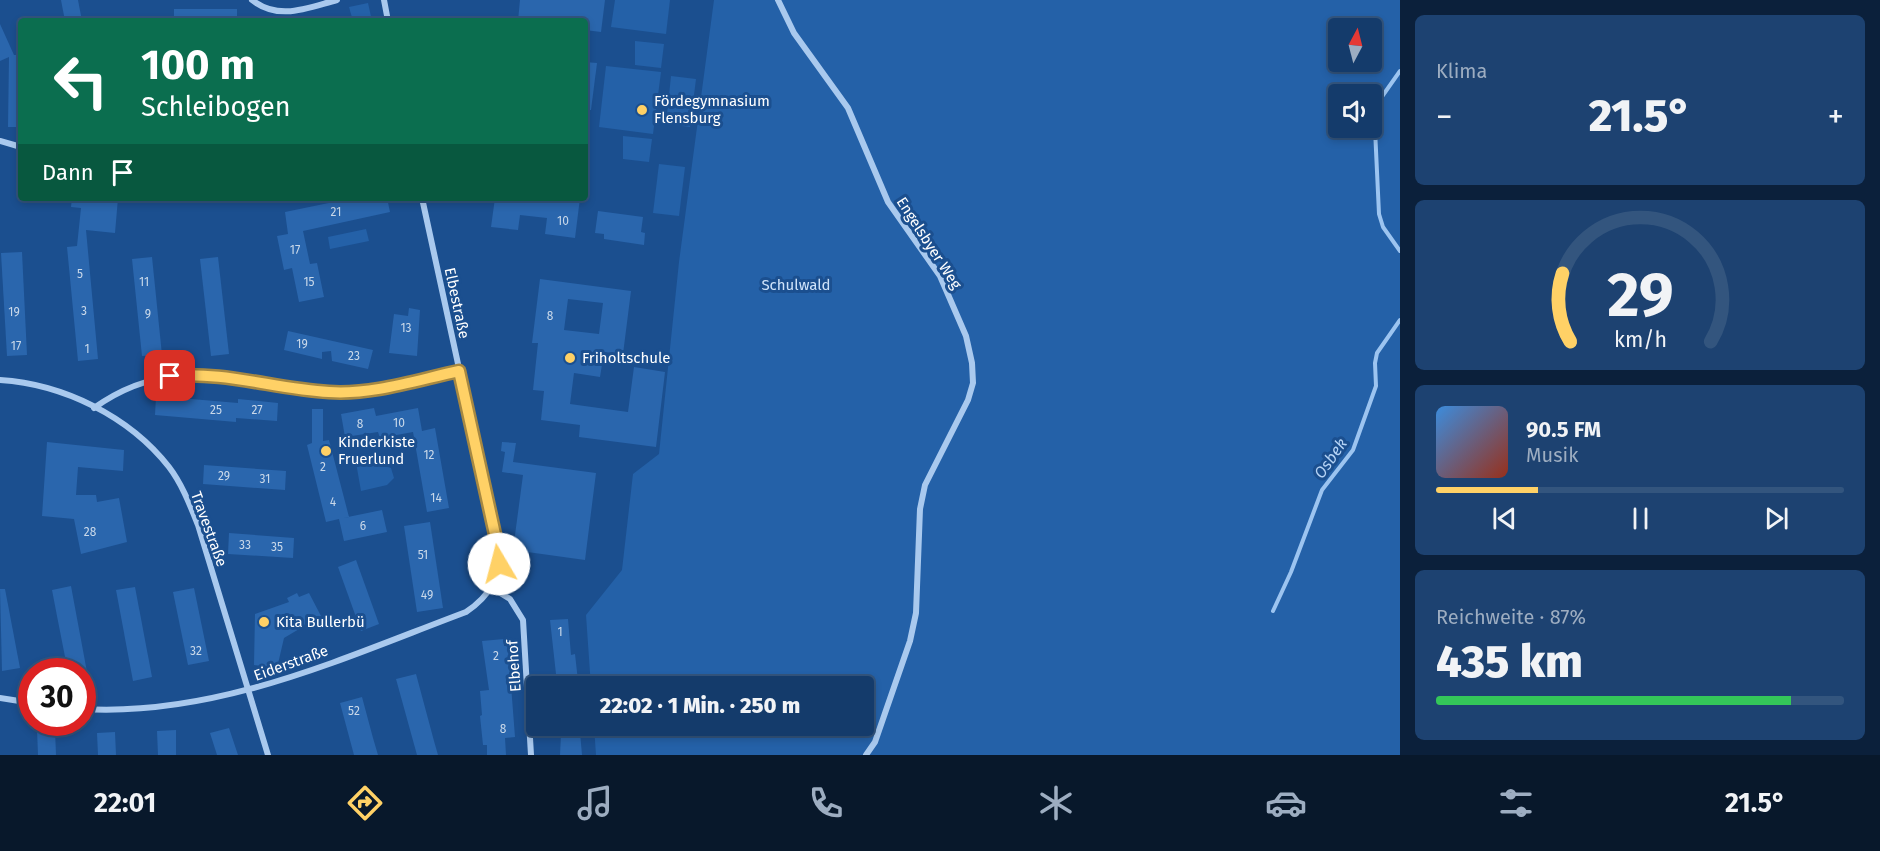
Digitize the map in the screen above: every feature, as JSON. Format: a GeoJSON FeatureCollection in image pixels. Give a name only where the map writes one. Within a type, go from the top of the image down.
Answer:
{"type":"FeatureCollection","features":[{"type":"Feature","properties":{"kind":"street"},"geometry":{"type":"LineString","coordinates":[[252,0],[263,9],[287,13],[337,0]]}},
{"type":"Feature","properties":{"kind":"street"},"geometry":{"type":"LineString","coordinates":[[384,0],[387,18]]}},
{"type":"Feature","properties":{"kind":"street","name":"Engelsbyer Weg"},"geometry":{"type":"LineString","coordinates":[[778,0],[794,33],[848,108],[888,202],[940,276],[966,336],[972,363],[973,383],[968,400],[925,485],[920,508],[916,613],[910,641],[875,741],[866,755]]}},
{"type":"Feature","properties":{"kind":"street"},"geometry":{"type":"LineString","coordinates":[[0,141],[18,146]]}},
{"type":"Feature","properties":{"kind":"street","name":"Elbestraße"},"geometry":{"type":"LineString","coordinates":[[423,201],[498,548],[499,564],[492,588]]}},
{"type":"Feature","properties":{"kind":"street"},"geometry":{"type":"LineString","coordinates":[[94,408],[117,392],[143,381],[170,376],[232,377],[307,389],[348,392],[370,390],[459,371]]}},
{"type":"Feature","properties":{"kind":"street","name":"Travestraße"},"geometry":{"type":"LineString","coordinates":[[0,380],[42,386],[69,394],[130,429],[147,443],[169,468],[186,496],[198,525],[268,755]]}},
{"type":"Feature","properties":{"kind":"street","name":"Eiderstraße"},"geometry":{"type":"LineString","coordinates":[[96,708],[176,705],[249,691],[466,612],[482,601],[492,588]]}},
{"type":"Feature","properties":{"kind":"street","name":"Elbehof"},"geometry":{"type":"LineString","coordinates":[[492,588],[510,599],[523,620],[531,755]]}},
{"type":"Feature","properties":{"kind":"street"},"geometry":{"type":"LineString","coordinates":[[0,698],[18,701]]}},
{"type":"Feature","properties":{"kind":"green space"},"geometry":{"type":"Polygon","coordinates":[[[615,0],[670,0],[666,34],[611,27],[615,0]]]}},
{"type":"Feature","properties":{"kind":"green space","name":"Schulwald"},"geometry":{"type":"Polygon","coordinates":[[[714,0],[1400,0],[1400,755],[596,755],[595,736],[874,736],[874,676],[590,676],[586,615],[622,570],[633,474],[659,454],[679,262],[714,0]]]}},
{"type":"Feature","properties":{"kind":"green space"},"geometry":{"type":"Polygon","coordinates":[[[368,3],[371,18],[352,18],[349,7],[368,3]]]}},
{"type":"Feature","properties":{"kind":"green space"},"geometry":{"type":"Polygon","coordinates":[[[635,41],[664,44],[661,68],[635,65],[635,41]]]}},
{"type":"Feature","properties":{"kind":"green space"},"geometry":{"type":"Polygon","coordinates":[[[606,66],[661,72],[653,134],[599,127],[606,66]]]}},
{"type":"Feature","properties":{"kind":"green space"},"geometry":{"type":"Polygon","coordinates":[[[671,76],[696,79],[690,127],[666,124],[671,76]]]}},
{"type":"Feature","properties":{"kind":"green space"},"geometry":{"type":"Polygon","coordinates":[[[623,136],[652,139],[649,162],[623,159],[623,136]]]}},
{"type":"Feature","properties":{"kind":"green space"},"geometry":{"type":"Polygon","coordinates":[[[659,164],[685,167],[679,216],[653,213],[659,164]]]}},
{"type":"Feature","properties":{"kind":"green space"},"geometry":{"type":"Polygon","coordinates":[[[366,229],[369,241],[330,249],[328,237],[366,229]]]}},
{"type":"Feature","properties":{"kind":"green space"},"geometry":{"type":"Polygon","coordinates":[[[355,457],[391,468],[394,478],[387,485],[361,491],[355,457]]]}},
{"type":"Feature","properties":{"kind":"building"},"geometry":{"type":"Polygon","coordinates":[[[61,0],[78,0],[81,18],[64,18],[61,0]]]}},
{"type":"Feature","properties":{"kind":"building"},"geometry":{"type":"Polygon","coordinates":[[[520,0],[605,0],[601,32],[588,30],[588,18],[518,18],[520,0]]]}},
{"type":"Feature","properties":{"kind":"building"},"geometry":{"type":"Polygon","coordinates":[[[174,9],[237,9],[237,18],[174,18],[174,9]]]}},
{"type":"Feature","properties":{"kind":"building"},"geometry":{"type":"Polygon","coordinates":[[[0,24],[14,55],[18,55],[18,127],[8,127],[9,57],[0,61],[0,24]]]}},
{"type":"Feature","properties":{"kind":"building"},"geometry":{"type":"Polygon","coordinates":[[[588,62],[597,63],[591,110],[588,110],[588,62]]]}},
{"type":"Feature","properties":{"kind":"building"},"geometry":{"type":"Polygon","coordinates":[[[72,201],[118,201],[115,233],[86,230],[98,359],[78,361],[67,247],[77,246],[81,208],[71,207],[72,201]]]}},
{"type":"Feature","properties":{"kind":"building"},"geometry":{"type":"Polygon","coordinates":[[[338,201],[388,201],[390,212],[303,231],[310,264],[317,263],[324,297],[299,302],[292,268],[284,270],[277,236],[288,234],[285,212],[338,201]]]}},
{"type":"Feature","properties":{"kind":"building"},"geometry":{"type":"Polygon","coordinates":[[[495,201],[580,201],[575,238],[545,234],[547,218],[520,215],[518,230],[491,227],[495,201]]]}},
{"type":"Feature","properties":{"kind":"building"},"geometry":{"type":"Polygon","coordinates":[[[598,211],[643,217],[641,232],[645,233],[644,245],[604,239],[604,234],[595,233],[598,211]]]}},
{"type":"Feature","properties":{"kind":"building"},"geometry":{"type":"Polygon","coordinates":[[[22,252],[27,355],[7,356],[1,253],[22,252]]]}},
{"type":"Feature","properties":{"kind":"building"},"geometry":{"type":"Polygon","coordinates":[[[152,257],[162,355],[142,356],[132,259],[152,257]]]}},
{"type":"Feature","properties":{"kind":"building"},"geometry":{"type":"Polygon","coordinates":[[[218,257],[229,354],[211,356],[200,259],[218,257]]]}},
{"type":"Feature","properties":{"kind":"building"},"geometry":{"type":"Polygon","coordinates":[[[540,279],[631,291],[623,354],[604,352],[600,377],[574,373],[570,404],[628,412],[634,367],[665,372],[656,447],[579,437],[580,425],[541,420],[544,391],[533,390],[538,343],[532,343],[540,279]],[[568,299],[564,330],[599,334],[603,303],[568,299]]]}},
{"type":"Feature","properties":{"kind":"building"},"geometry":{"type":"Polygon","coordinates":[[[409,308],[420,310],[417,356],[389,353],[394,314],[408,316],[409,308]]]}},
{"type":"Feature","properties":{"kind":"building"},"geometry":{"type":"Polygon","coordinates":[[[288,331],[373,350],[368,369],[332,361],[331,351],[322,352],[322,359],[284,350],[288,331]]]}},
{"type":"Feature","properties":{"kind":"building"},"geometry":{"type":"Polygon","coordinates":[[[156,396],[238,403],[238,399],[278,403],[277,421],[236,418],[236,422],[155,415],[156,396]]]}},
{"type":"Feature","properties":{"kind":"building"},"geometry":{"type":"Polygon","coordinates":[[[374,408],[376,416],[418,408],[422,431],[435,428],[449,508],[427,512],[413,432],[380,438],[378,432],[345,437],[341,414],[374,408]]]}},
{"type":"Feature","properties":{"kind":"building"},"geometry":{"type":"Polygon","coordinates":[[[312,409],[323,409],[323,441],[329,440],[349,517],[382,510],[387,532],[344,541],[339,519],[326,522],[307,445],[312,443],[312,409]]]}},
{"type":"Feature","properties":{"kind":"building"},"geometry":{"type":"Polygon","coordinates":[[[47,442],[124,450],[123,471],[78,467],[76,495],[96,495],[97,502],[119,498],[127,542],[81,554],[74,519],[42,516],[47,442]]]}},
{"type":"Feature","properties":{"kind":"building"},"geometry":{"type":"Polygon","coordinates":[[[502,442],[516,443],[513,462],[596,473],[585,560],[513,550],[523,475],[502,472],[505,452],[501,451],[502,442]]]}},
{"type":"Feature","properties":{"kind":"building"},"geometry":{"type":"Polygon","coordinates":[[[204,465],[286,471],[285,490],[203,484],[204,465]]]}},
{"type":"Feature","properties":{"kind":"building"},"geometry":{"type":"Polygon","coordinates":[[[430,522],[443,608],[417,612],[404,526],[430,522]]]}},
{"type":"Feature","properties":{"kind":"building"},"geometry":{"type":"Polygon","coordinates":[[[229,533],[294,538],[293,558],[228,554],[229,533]]]}},
{"type":"Feature","properties":{"kind":"building"},"geometry":{"type":"Polygon","coordinates":[[[356,560],[379,624],[361,631],[338,567],[356,560]]]}},
{"type":"Feature","properties":{"kind":"building"},"geometry":{"type":"Polygon","coordinates":[[[71,586],[84,658],[65,658],[52,590],[71,586]]]}},
{"type":"Feature","properties":{"kind":"building"},"geometry":{"type":"Polygon","coordinates":[[[135,587],[152,677],[133,681],[116,590],[135,587]]]}},
{"type":"Feature","properties":{"kind":"building"},"geometry":{"type":"Polygon","coordinates":[[[194,588],[209,661],[188,665],[173,592],[194,588]]]}},
{"type":"Feature","properties":{"kind":"building"},"geometry":{"type":"Polygon","coordinates":[[[0,589],[5,589],[18,668],[2,671],[0,589]]]}},
{"type":"Feature","properties":{"kind":"building"},"geometry":{"type":"Polygon","coordinates":[[[297,593],[299,597],[309,593],[321,616],[284,638],[277,668],[254,665],[255,614],[289,602],[287,598],[297,593]]]}},
{"type":"Feature","properties":{"kind":"building"},"geometry":{"type":"Polygon","coordinates":[[[568,619],[571,655],[575,654],[577,676],[556,676],[550,620],[568,619]]]}},
{"type":"Feature","properties":{"kind":"building"},"geometry":{"type":"Polygon","coordinates":[[[504,639],[504,646],[508,646],[515,737],[505,738],[506,755],[487,755],[487,745],[483,745],[480,716],[482,715],[480,691],[489,690],[482,641],[504,639]]]}},
{"type":"Feature","properties":{"kind":"building"},"geometry":{"type":"Polygon","coordinates":[[[416,674],[438,755],[417,755],[396,679],[416,674]]]}},
{"type":"Feature","properties":{"kind":"building"},"geometry":{"type":"Polygon","coordinates":[[[362,697],[378,755],[354,755],[340,703],[362,697]]]}},
{"type":"Feature","properties":{"kind":"building"},"geometry":{"type":"Polygon","coordinates":[[[229,728],[238,755],[217,755],[210,733],[229,728]]]}},
{"type":"Feature","properties":{"kind":"building"},"geometry":{"type":"Polygon","coordinates":[[[176,730],[176,755],[158,755],[157,731],[176,730]]]}},
{"type":"Feature","properties":{"kind":"building"},"geometry":{"type":"Polygon","coordinates":[[[115,732],[116,755],[98,755],[97,733],[115,732]]]}},
{"type":"Feature","properties":{"kind":"building"},"geometry":{"type":"Polygon","coordinates":[[[37,736],[55,736],[56,755],[38,755],[37,736]]]}},
{"type":"Feature","properties":{"kind":"building"},"geometry":{"type":"Polygon","coordinates":[[[561,736],[580,736],[582,755],[560,755],[561,736]]]}},
{"type":"Feature","properties":{"kind":"waterway","name":"Osbek"},"geometry":{"type":"LineString","coordinates":[[1400,71],[1374,108],[1379,214],[1383,227],[1400,251]]}},
{"type":"Feature","properties":{"kind":"waterway","name":"Osbek"},"geometry":{"type":"LineString","coordinates":[[1273,611],[1291,572],[1322,490],[1353,450],[1376,386],[1377,353],[1400,320]]}},
{"type":"Feature","properties":{"kind":"place","name":"Fördegymnasium Flensburg"},"geometry":{"type":"Point","coordinates":[642,110]}},
{"type":"Feature","properties":{"kind":"place","name":"Friholtschule"},"geometry":{"type":"Point","coordinates":[570,358]}},
{"type":"Feature","properties":{"kind":"place","name":"Kinderkiste Fruerlund"},"geometry":{"type":"Point","coordinates":[326,451]}},
{"type":"Feature","properties":{"kind":"place","name":"Kita Bullerbü"},"geometry":{"type":"Point","coordinates":[264,622]}},
{"type":"Feature","properties":{"kind":"route"},"geometry":{"type":"LineString","coordinates":[[170,376],[232,377],[318,391],[355,392],[459,371],[498,548],[499,564]]}}]}
